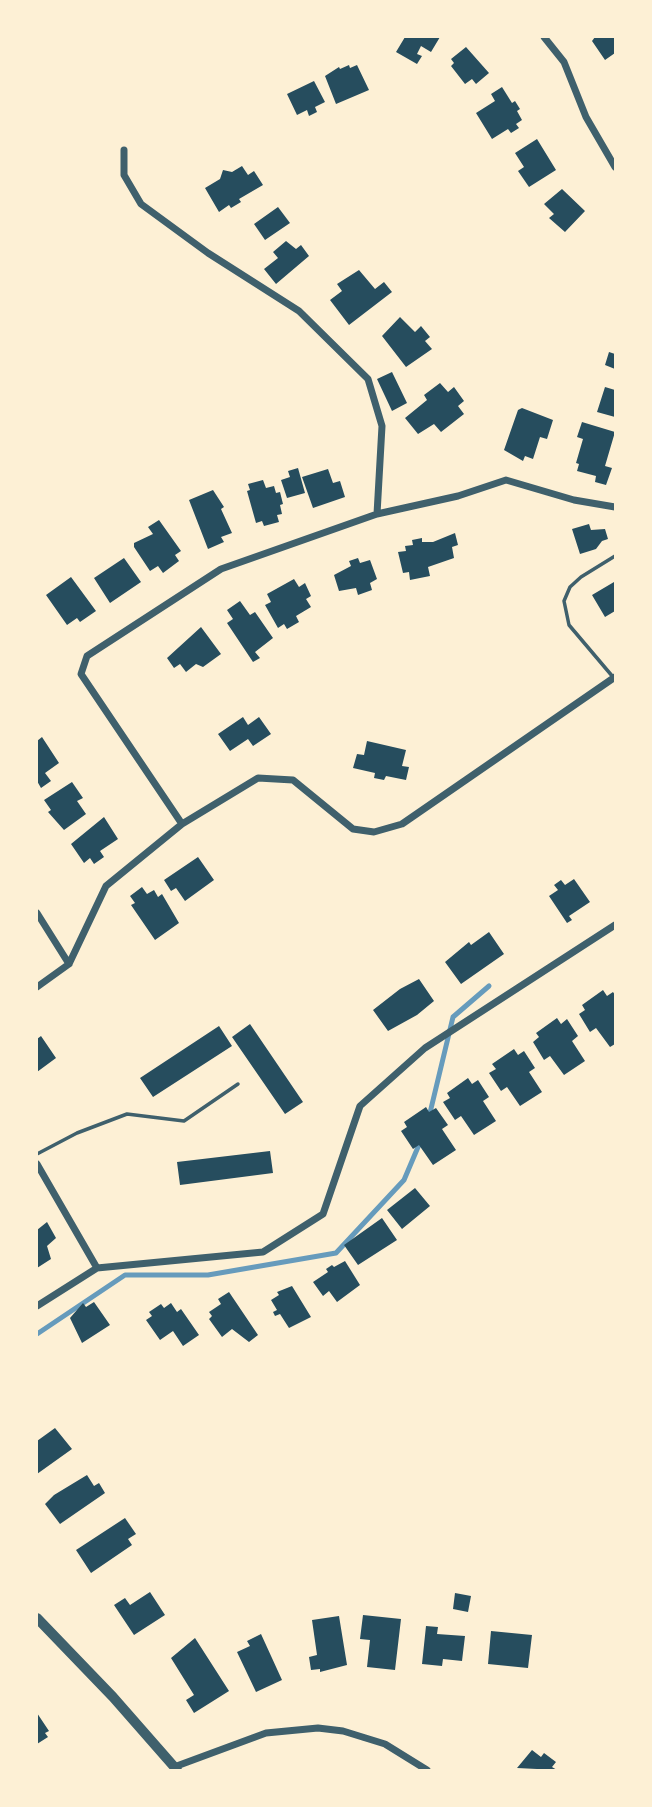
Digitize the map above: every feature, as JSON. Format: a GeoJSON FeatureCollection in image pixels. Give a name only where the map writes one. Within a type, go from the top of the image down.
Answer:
{"type":"FeatureCollection","features":[{"type":"Feature","properties":{"kind":"street"},"geometry":{"type":"LineString","coordinates":[[544,37],[564,62],[586,117],[615,167]]}},
{"type":"Feature","properties":{"kind":"street"},"geometry":{"type":"LineString","coordinates":[[124,150],[124,175],[141,204],[208,253],[299,311],[368,379],[383,426],[377,514]]}},
{"type":"Feature","properties":{"kind":"street"},"geometry":{"type":"LineString","coordinates":[[182,824],[81,674],[87,656],[222,569],[377,514],[458,496],[506,480],[574,500],[615,507]]}},
{"type":"Feature","properties":{"kind":"street"},"geometry":{"type":"LineString","coordinates":[[37,987],[69,964],[107,886],[182,824],[258,778],[292,780],[353,829],[374,832],[402,824],[615,678]]}},
{"type":"Feature","properties":{"kind":"street"},"geometry":{"type":"LineString","coordinates":[[37,913],[69,964]]}},
{"type":"Feature","properties":{"kind":"street"},"geometry":{"type":"LineString","coordinates":[[37,1306],[97,1268],[263,1252],[323,1214],[360,1106],[425,1048],[615,925]]}},
{"type":"Feature","properties":{"kind":"street"},"geometry":{"type":"LineString","coordinates":[[37,1164],[97,1268]]}},
{"type":"Feature","properties":{"kind":"street"},"geometry":{"type":"LineString","coordinates":[[37,1618],[176,1768],[266,1733],[318,1728],[343,1731],[386,1744],[427,1770]]}},
{"type":"Feature","properties":{"kind":"lane"},"geometry":{"type":"LineString","coordinates":[[615,556],[581,577],[570,587],[564,601],[569,625],[615,678]]}},
{"type":"Feature","properties":{"kind":"lane"},"geometry":{"type":"LineString","coordinates":[[37,1154],[77,1133],[127,1114],[184,1121],[238,1084]]}},
{"type":"Feature","properties":{"kind":"building"},"geometry":{"type":"Polygon","coordinates":[[[405,37],[440,37],[431,52],[421,46],[417,54],[422,56],[417,64],[396,52],[405,37]]]}},
{"type":"Feature","properties":{"kind":"building"},"geometry":{"type":"Polygon","coordinates":[[[595,37],[615,37],[615,53],[605,60],[592,41],[595,37]]]}},
{"type":"Feature","properties":{"kind":"building"},"geometry":{"type":"Polygon","coordinates":[[[466,47],[489,73],[476,84],[472,79],[465,84],[451,66],[454,63],[451,59],[466,47]]]}},
{"type":"Feature","properties":{"kind":"building"},"geometry":{"type":"Polygon","coordinates":[[[349,65],[350,68],[357,65],[369,90],[336,104],[325,76],[339,67],[340,69],[349,65]]]}},
{"type":"Feature","properties":{"kind":"building"},"geometry":{"type":"Polygon","coordinates":[[[314,81],[325,102],[315,107],[317,112],[309,116],[307,110],[297,115],[287,94],[314,81]]]}},
{"type":"Feature","properties":{"kind":"building"},"geometry":{"type":"Polygon","coordinates":[[[502,87],[512,103],[515,101],[520,109],[517,111],[522,120],[516,124],[519,128],[511,133],[508,129],[492,139],[476,113],[495,101],[491,94],[502,87]]]}},
{"type":"Feature","properties":{"kind":"building"},"geometry":{"type":"Polygon","coordinates":[[[537,139],[556,170],[529,187],[518,171],[524,167],[515,153],[537,139]]]}},
{"type":"Feature","properties":{"kind":"building"},"geometry":{"type":"Polygon","coordinates":[[[242,166],[248,175],[254,171],[263,185],[239,199],[241,202],[231,208],[229,205],[219,212],[205,188],[220,179],[223,170],[232,172],[242,166]]]}},
{"type":"Feature","properties":{"kind":"building"},"geometry":{"type":"Polygon","coordinates":[[[562,189],[585,211],[565,232],[549,218],[554,214],[544,204],[562,189]]]}},
{"type":"Feature","properties":{"kind":"building"},"geometry":{"type":"Polygon","coordinates":[[[278,207],[290,223],[265,240],[254,224],[278,207]]]}},
{"type":"Feature","properties":{"kind":"building"},"geometry":{"type":"Polygon","coordinates":[[[286,241],[296,249],[301,245],[309,256],[276,284],[264,269],[278,258],[273,252],[286,241]]]}},
{"type":"Feature","properties":{"kind":"building"},"geometry":{"type":"Polygon","coordinates":[[[359,270],[375,289],[384,282],[392,292],[349,325],[330,300],[342,291],[337,284],[359,270]]]}},
{"type":"Feature","properties":{"kind":"building"},"geometry":{"type":"Polygon","coordinates":[[[400,317],[415,332],[421,326],[430,337],[425,341],[432,349],[406,367],[382,336],[400,317]]]}},
{"type":"Feature","properties":{"kind":"building"},"geometry":{"type":"Polygon","coordinates":[[[609,352],[615,354],[615,369],[605,365],[609,352]]]}},
{"type":"Feature","properties":{"kind":"building"},"geometry":{"type":"Polygon","coordinates":[[[392,372],[407,403],[392,411],[377,379],[392,372]]]}},
{"type":"Feature","properties":{"kind":"building"},"geometry":{"type":"Polygon","coordinates":[[[440,383],[448,392],[454,387],[464,401],[458,406],[464,414],[441,432],[434,424],[418,434],[405,418],[427,400],[424,395],[440,383]]]}},
{"type":"Feature","properties":{"kind":"building"},"geometry":{"type":"Polygon","coordinates":[[[605,387],[615,390],[615,417],[597,412],[605,387]]]}},
{"type":"Feature","properties":{"kind":"building"},"geometry":{"type":"Polygon","coordinates":[[[522,408],[553,420],[547,439],[540,437],[533,459],[525,456],[523,461],[504,450],[518,410],[522,408]]]}},
{"type":"Feature","properties":{"kind":"building"},"geometry":{"type":"Polygon","coordinates":[[[582,422],[615,432],[605,466],[612,468],[606,485],[595,482],[596,476],[577,471],[579,464],[576,463],[583,439],[577,437],[582,422]]]}},
{"type":"Feature","properties":{"kind":"building"},"geometry":{"type":"Polygon","coordinates":[[[298,468],[305,493],[287,498],[281,480],[290,477],[288,471],[298,468]]]}},
{"type":"Feature","properties":{"kind":"building"},"geometry":{"type":"Polygon","coordinates":[[[328,469],[333,483],[340,481],[345,497],[313,508],[302,477],[328,469]]]}},
{"type":"Feature","properties":{"kind":"building"},"geometry":{"type":"Polygon","coordinates":[[[263,480],[266,488],[274,486],[276,493],[280,492],[283,504],[280,505],[282,514],[277,515],[279,522],[264,526],[262,521],[256,523],[247,491],[250,490],[248,484],[263,480]]]}},
{"type":"Feature","properties":{"kind":"building"},"geometry":{"type":"Polygon","coordinates":[[[213,490],[224,507],[221,509],[232,533],[221,537],[224,542],[208,549],[189,500],[213,490]]]}},
{"type":"Feature","properties":{"kind":"building"},"geometry":{"type":"Polygon","coordinates":[[[159,520],[181,551],[175,555],[179,561],[163,573],[158,566],[150,571],[134,547],[134,543],[153,534],[148,527],[159,520]]]}},
{"type":"Feature","properties":{"kind":"building"},"geometry":{"type":"Polygon","coordinates":[[[589,524],[591,530],[605,529],[608,539],[602,541],[596,549],[580,554],[572,529],[589,524]]]}},
{"type":"Feature","properties":{"kind":"building"},"geometry":{"type":"Polygon","coordinates":[[[455,533],[458,545],[452,547],[454,558],[428,567],[430,576],[410,580],[409,572],[403,573],[398,552],[406,551],[405,546],[413,545],[412,540],[422,538],[422,542],[433,542],[455,533]]]}},
{"type":"Feature","properties":{"kind":"building"},"geometry":{"type":"Polygon","coordinates":[[[124,558],[141,582],[110,603],[94,578],[124,558]]]}},
{"type":"Feature","properties":{"kind":"building"},"geometry":{"type":"Polygon","coordinates":[[[358,558],[360,563],[370,560],[377,579],[370,583],[372,590],[358,595],[356,588],[339,591],[334,575],[351,566],[349,561],[358,558]]]}},
{"type":"Feature","properties":{"kind":"building"},"geometry":{"type":"Polygon","coordinates":[[[71,577],[96,611],[80,622],[77,618],[67,625],[46,595],[71,577]]]}},
{"type":"Feature","properties":{"kind":"building"},"geometry":{"type":"Polygon","coordinates":[[[294,579],[299,587],[305,583],[311,596],[306,599],[311,607],[296,616],[299,622],[287,629],[284,624],[278,628],[265,605],[271,602],[267,594],[294,579]]]}},
{"type":"Feature","properties":{"kind":"building"},"geometry":{"type":"Polygon","coordinates":[[[614,582],[615,611],[605,617],[592,595],[614,582]]]}},
{"type":"Feature","properties":{"kind":"building"},"geometry":{"type":"Polygon","coordinates":[[[240,601],[250,615],[255,612],[273,638],[255,652],[260,658],[253,662],[227,623],[233,619],[227,610],[240,601]]]}},
{"type":"Feature","properties":{"kind":"building"},"geometry":{"type":"Polygon","coordinates":[[[201,627],[221,654],[203,667],[196,664],[186,672],[180,664],[174,668],[167,658],[201,627]]]}},
{"type":"Feature","properties":{"kind":"building"},"geometry":{"type":"Polygon","coordinates":[[[243,717],[248,725],[259,717],[271,734],[253,746],[248,739],[230,751],[218,734],[243,717]]]}},
{"type":"Feature","properties":{"kind":"building"},"geometry":{"type":"Polygon","coordinates":[[[42,737],[59,763],[45,773],[51,781],[41,788],[37,781],[37,741],[42,737]]]}},
{"type":"Feature","properties":{"kind":"building"},"geometry":{"type":"Polygon","coordinates":[[[367,741],[406,750],[402,766],[409,767],[406,780],[386,776],[384,780],[374,778],[375,773],[353,768],[357,754],[364,755],[367,741]]]}},
{"type":"Feature","properties":{"kind":"building"},"geometry":{"type":"Polygon","coordinates":[[[72,782],[83,798],[77,801],[86,814],[64,830],[48,812],[51,810],[44,800],[72,782]]]}},
{"type":"Feature","properties":{"kind":"building"},"geometry":{"type":"Polygon","coordinates":[[[104,817],[118,839],[100,851],[104,857],[94,864],[90,858],[84,863],[71,844],[104,817]]]}},
{"type":"Feature","properties":{"kind":"building"},"geometry":{"type":"Polygon","coordinates":[[[198,857],[214,880],[185,901],[176,888],[171,891],[164,880],[198,857]]]}},
{"type":"Feature","properties":{"kind":"building"},"geometry":{"type":"Polygon","coordinates":[[[574,879],[590,902],[569,916],[572,920],[567,923],[549,896],[558,890],[554,885],[561,880],[565,885],[574,879]]]}},
{"type":"Feature","properties":{"kind":"building"},"geometry":{"type":"Polygon","coordinates":[[[142,887],[147,894],[154,890],[158,897],[162,894],[179,923],[155,940],[131,905],[135,903],[130,896],[142,887]]]}},
{"type":"Feature","properties":{"kind":"building"},"geometry":{"type":"Polygon","coordinates":[[[489,932],[504,954],[461,984],[445,962],[469,942],[471,945],[489,932]]]}},
{"type":"Feature","properties":{"kind":"building"},"geometry":{"type":"Polygon","coordinates":[[[419,979],[434,1001],[417,1015],[388,1031],[373,1010],[400,989],[419,979]]]}},
{"type":"Feature","properties":{"kind":"building"},"geometry":{"type":"Polygon","coordinates":[[[603,990],[607,996],[613,992],[615,995],[615,1044],[610,1047],[596,1028],[590,1032],[579,1014],[585,1010],[582,1005],[603,990]]]}},
{"type":"Feature","properties":{"kind":"building"},"geometry":{"type":"Polygon","coordinates":[[[557,1018],[561,1024],[567,1019],[578,1036],[572,1041],[585,1061],[564,1075],[550,1056],[544,1060],[533,1042],[539,1037],[536,1033],[557,1018]]]}},
{"type":"Feature","properties":{"kind":"building"},"geometry":{"type":"Polygon","coordinates":[[[250,1024],[303,1102],[285,1114],[232,1037],[250,1024]]]}},
{"type":"Feature","properties":{"kind":"building"},"geometry":{"type":"Polygon","coordinates":[[[219,1026],[232,1046],[153,1097],[140,1078],[219,1026]]]}},
{"type":"Feature","properties":{"kind":"building"},"geometry":{"type":"Polygon","coordinates":[[[41,1036],[56,1058],[37,1072],[37,1039],[41,1036]]]}},
{"type":"Feature","properties":{"kind":"building"},"geometry":{"type":"Polygon","coordinates":[[[514,1049],[518,1055],[524,1051],[535,1068],[529,1072],[542,1092],[520,1106],[507,1087],[501,1091],[489,1073],[496,1069],[492,1064],[514,1049]]]}},
{"type":"Feature","properties":{"kind":"building"},"geometry":{"type":"Polygon","coordinates":[[[468,1078],[472,1084],[478,1080],[489,1097],[483,1101],[496,1121],[474,1135],[461,1116],[455,1120],[443,1102],[450,1098],[447,1093],[468,1078]]]}},
{"type":"Feature","properties":{"kind":"building"},"geometry":{"type":"Polygon","coordinates":[[[426,1107],[429,1112],[436,1108],[448,1125],[442,1129],[456,1150],[433,1165],[419,1145],[413,1149],[401,1131],[407,1127],[404,1122],[426,1107]]]}},
{"type":"Feature","properties":{"kind":"building"},"geometry":{"type":"Polygon","coordinates":[[[270,1151],[273,1173],[180,1185],[177,1162],[270,1151]]]}},
{"type":"Feature","properties":{"kind":"building"},"geometry":{"type":"Polygon","coordinates":[[[415,1188],[430,1206],[402,1229],[387,1210],[415,1188]]]}},
{"type":"Feature","properties":{"kind":"building"},"geometry":{"type":"Polygon","coordinates":[[[382,1218],[397,1240],[358,1265],[344,1245],[382,1218]]]}},
{"type":"Feature","properties":{"kind":"building"},"geometry":{"type":"Polygon","coordinates":[[[47,1222],[56,1238],[47,1246],[51,1259],[37,1268],[37,1230],[47,1222]]]}},
{"type":"Feature","properties":{"kind":"building"},"geometry":{"type":"Polygon","coordinates":[[[345,1261],[360,1285],[337,1302],[329,1291],[323,1296],[313,1282],[328,1272],[326,1269],[332,1265],[334,1267],[345,1261]]]}},
{"type":"Feature","properties":{"kind":"building"},"geometry":{"type":"Polygon","coordinates":[[[292,1286],[311,1317],[289,1328],[280,1314],[275,1316],[273,1312],[277,1310],[271,1300],[279,1295],[277,1292],[292,1286]]]}},
{"type":"Feature","properties":{"kind":"building"},"geometry":{"type":"Polygon","coordinates":[[[229,1292],[258,1335],[249,1342],[232,1329],[222,1337],[209,1319],[212,1316],[209,1312],[221,1304],[218,1299],[229,1292]]]}},
{"type":"Feature","properties":{"kind":"building"},"geometry":{"type":"Polygon","coordinates":[[[94,1302],[110,1325],[82,1343],[70,1318],[83,1303],[86,1307],[94,1302]]]}},
{"type":"Feature","properties":{"kind":"building"},"geometry":{"type":"Polygon","coordinates":[[[171,1303],[177,1312],[181,1309],[199,1335],[183,1346],[173,1331],[160,1340],[146,1320],[152,1316],[149,1312],[161,1304],[164,1308],[171,1303]]]}},
{"type":"Feature","properties":{"kind":"building"},"geometry":{"type":"Polygon","coordinates":[[[55,1428],[72,1449],[37,1474],[37,1441],[55,1428]]]}},
{"type":"Feature","properties":{"kind":"building"},"geometry":{"type":"Polygon","coordinates":[[[87,1475],[94,1486],[99,1483],[105,1493],[60,1524],[45,1504],[54,1495],[87,1475]]]}},
{"type":"Feature","properties":{"kind":"building"},"geometry":{"type":"Polygon","coordinates":[[[125,1518],[136,1534],[128,1539],[132,1545],[91,1573],[76,1550],[125,1518]]]}},
{"type":"Feature","properties":{"kind":"building"},"geometry":{"type":"Polygon","coordinates":[[[150,1592],[165,1615],[134,1635],[114,1605],[125,1598],[130,1605],[150,1592]]]}},
{"type":"Feature","properties":{"kind":"building"},"geometry":{"type":"Polygon","coordinates":[[[455,1593],[471,1596],[468,1612],[453,1609],[455,1593]]]}},
{"type":"Feature","properties":{"kind":"building"},"geometry":{"type":"Polygon","coordinates":[[[363,1615],[401,1619],[395,1670],[367,1667],[370,1640],[360,1639],[363,1615]]]}},
{"type":"Feature","properties":{"kind":"building"},"geometry":{"type":"Polygon","coordinates":[[[339,1616],[347,1665],[320,1672],[320,1669],[311,1670],[309,1657],[317,1655],[312,1620],[339,1616]]]}},
{"type":"Feature","properties":{"kind":"building"},"geometry":{"type":"Polygon","coordinates":[[[426,1626],[438,1627],[437,1634],[465,1636],[462,1661],[443,1659],[442,1666],[422,1664],[426,1626]]]}},
{"type":"Feature","properties":{"kind":"building"},"geometry":{"type":"Polygon","coordinates":[[[491,1631],[532,1635],[528,1668],[488,1664],[491,1631]]]}},
{"type":"Feature","properties":{"kind":"building"},"geometry":{"type":"Polygon","coordinates":[[[261,1634],[282,1680],[256,1692],[237,1652],[250,1646],[247,1641],[261,1634]]]}},
{"type":"Feature","properties":{"kind":"building"},"geometry":{"type":"Polygon","coordinates":[[[195,1638],[229,1691],[194,1713],[186,1700],[194,1695],[171,1658],[195,1638]]]}},
{"type":"Feature","properties":{"kind":"building"},"geometry":{"type":"Polygon","coordinates":[[[37,1713],[49,1731],[45,1733],[48,1737],[37,1744],[37,1713]]]}},
{"type":"Feature","properties":{"kind":"building"},"geometry":{"type":"Polygon","coordinates":[[[532,1750],[541,1757],[544,1753],[556,1762],[552,1767],[557,1770],[517,1768],[532,1750]]]}},
{"type":"Feature","properties":{"kind":"waterway"},"geometry":{"type":"LineString","coordinates":[[429,1117],[453,1017],[489,986]]}},
{"type":"Feature","properties":{"kind":"waterway"},"geometry":{"type":"LineString","coordinates":[[37,1334],[125,1275],[208,1275],[336,1253],[404,1180],[421,1140]]}}]}
